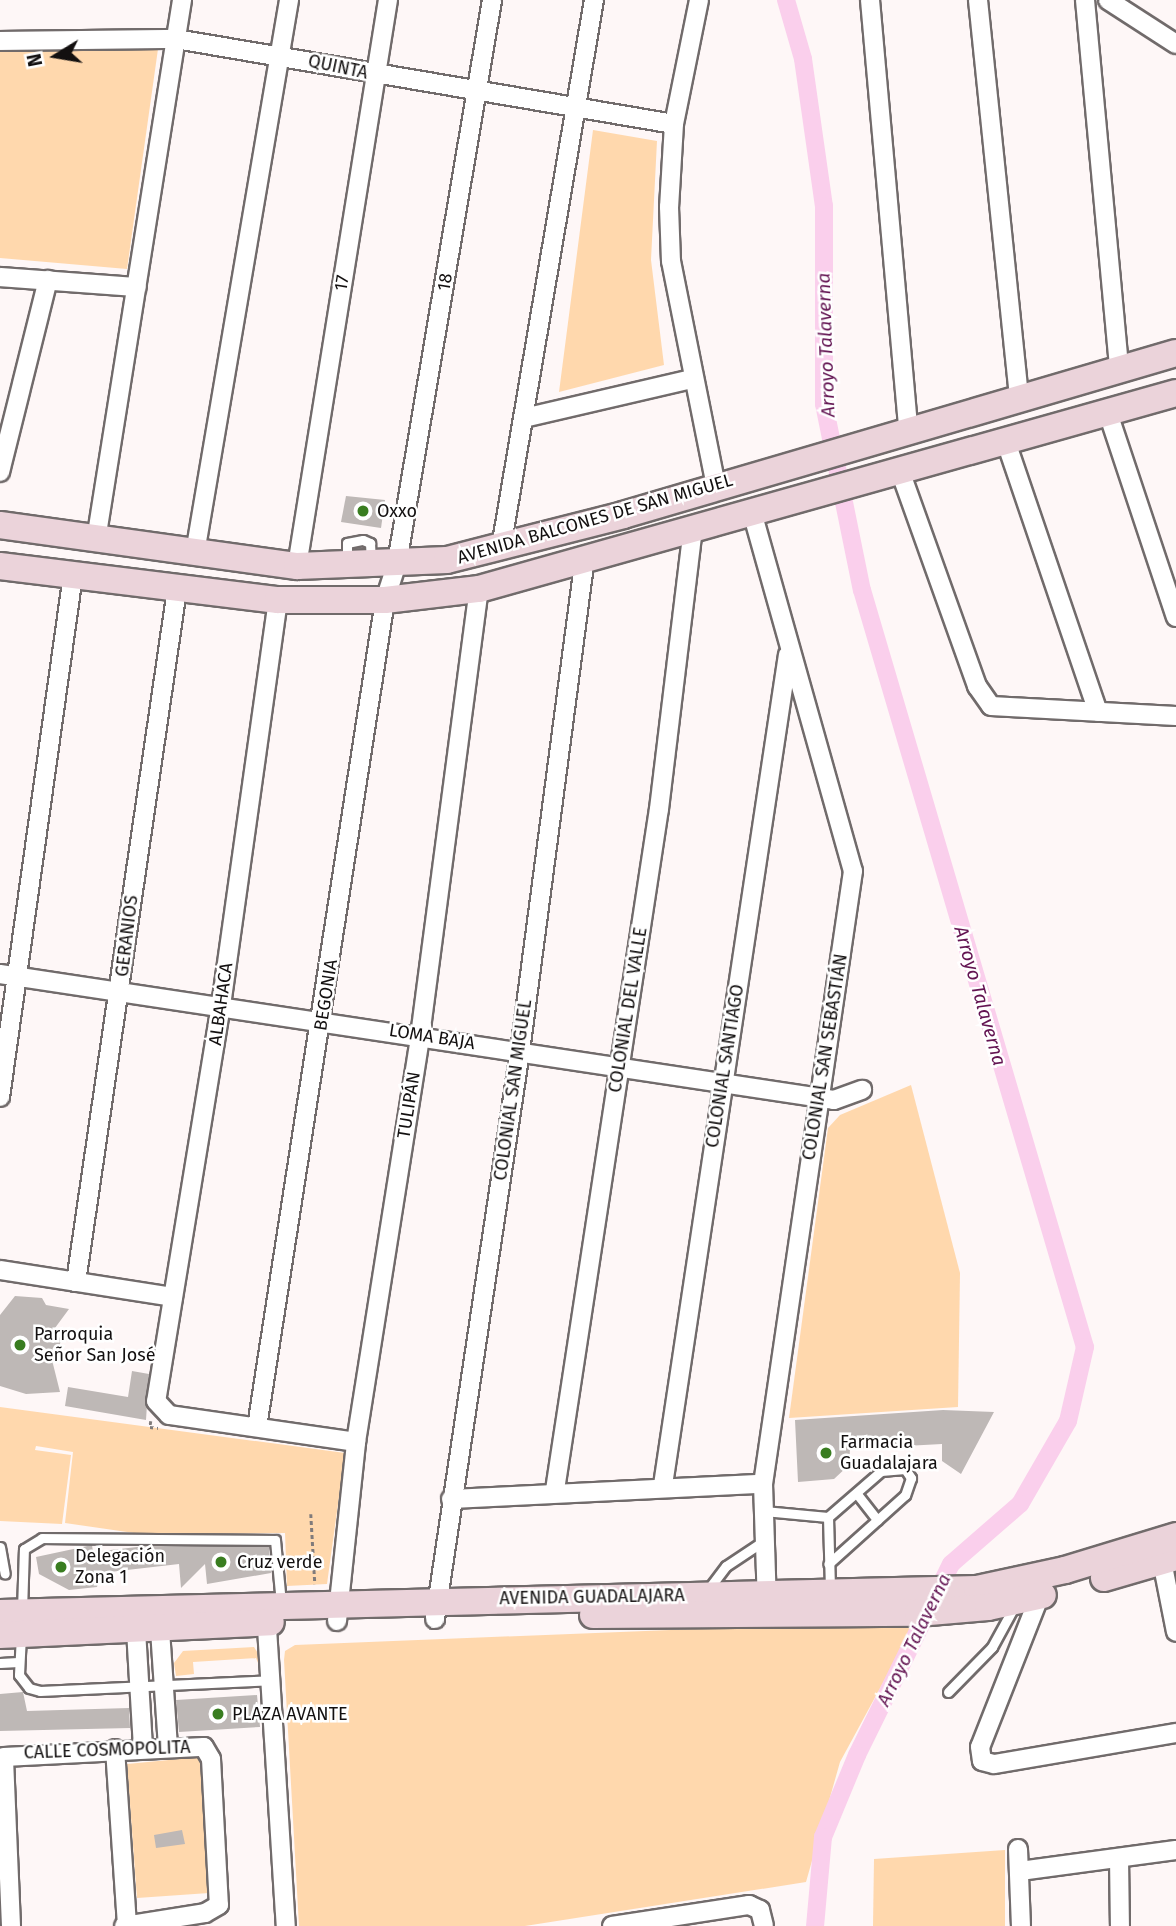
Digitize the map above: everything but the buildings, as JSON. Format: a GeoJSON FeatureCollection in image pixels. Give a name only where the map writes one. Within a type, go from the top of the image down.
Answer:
{"type":"FeatureCollection","features":[{"type":"Feature","properties":{"kind":"street"},"geometry":{"type":"LineString","coordinates":[[96,540],[182,0]]}},
{"type":"Feature","properties":{"kind":"street"},"geometry":{"type":"LineString","coordinates":[[195,554],[289,0]]}},
{"type":"Feature","properties":{"kind":"street","name":"17"},"geometry":{"type":"LineString","coordinates":[[297,566],[388,0]]}},
{"type":"Feature","properties":{"kind":"street","name":"18"},"geometry":{"type":"LineString","coordinates":[[372,565],[477,88],[492,0]]}},
{"type":"Feature","properties":{"kind":"street"},"geometry":{"type":"LineString","coordinates":[[501,548],[594,0]]}},
{"type":"Feature","properties":{"kind":"street"},"geometry":{"type":"LineString","coordinates":[[698,0],[674,124],[671,261],[692,379],[716,486]]}},
{"type":"Feature","properties":{"kind":"street"},"geometry":{"type":"LineString","coordinates":[[870,0],[908,429]]}},
{"type":"Feature","properties":{"kind":"street"},"geometry":{"type":"LineString","coordinates":[[978,0],[1019,397]]}},
{"type":"Feature","properties":{"kind":"street"},"geometry":{"type":"LineString","coordinates":[[1085,0],[1119,369]]}},
{"type":"Feature","properties":{"kind":"street"},"geometry":{"type":"LineString","coordinates":[[1108,0],[1132,5],[1176,44]]}},
{"type":"Feature","properties":{"kind":"street","name":"QUINTA"},"geometry":{"type":"LineString","coordinates":[[0,41],[176,39],[281,55],[375,75],[477,88],[674,124]]}},
{"type":"Feature","properties":{"kind":"street"},"geometry":{"type":"LineString","coordinates":[[0,277],[137,287]]}},
{"type":"Feature","properties":{"kind":"street"},"geometry":{"type":"LineString","coordinates":[[0,472],[48,281]]}},
{"type":"Feature","properties":{"kind":"street","name":"AVENIDA BALCONES DE SAN MIGUEL"},"geometry":{"type":"LineString","coordinates":[[0,526],[297,566],[372,565],[501,548],[862,441],[1176,353]]}},
{"type":"Feature","properties":{"kind":"street"},"geometry":{"type":"LineString","coordinates":[[524,418],[692,379]]}},
{"type":"Feature","properties":{"kind":"street"},"geometry":{"type":"LineString","coordinates":[[1052,388],[1060,423]]}},
{"type":"Feature","properties":{"kind":"street","name":"AVENIDA BALCONES DE SAN MIGUEL"},"geometry":{"type":"LineString","coordinates":[[0,566],[177,590],[278,600],[385,600],[479,589],[1060,423],[1176,393]]}},
{"type":"Feature","properties":{"kind":"street"},"geometry":{"type":"LineString","coordinates":[[1107,410],[1176,617]]}},
{"type":"Feature","properties":{"kind":"street"},"geometry":{"type":"LineString","coordinates":[[1005,439],[1098,712]]}},
{"type":"Feature","properties":{"kind":"street"},"geometry":{"type":"LineString","coordinates":[[890,471],[977,686],[990,706],[1176,716]]}},
{"type":"Feature","properties":{"kind":"street","name":"COLONIAL SAN SEBASTIÁN"},"geometry":{"type":"LineString","coordinates":[[752,512],[853,871],[817,1097],[763,1484],[767,1605]]}},
{"type":"Feature","properties":{"kind":"street","name":"COLONIAL DEL VALLE"},"geometry":{"type":"LineString","coordinates":[[555,1490],[620,1066],[693,530]]}},
{"type":"Feature","properties":{"kind":"street","name":"COLONIAL SAN MIGUEL"},"geometry":{"type":"LineString","coordinates":[[436,1610],[520,1051],[585,560]]}},
{"type":"Feature","properties":{"kind":"street","name":"BEGONIA"},"geometry":{"type":"LineString","coordinates":[[257,1427],[323,1020],[385,600],[372,565]]}},
{"type":"Feature","properties":{"kind":"street"},"geometry":{"type":"LineString","coordinates":[[0,1097],[9,975],[73,575]]}},
{"type":"Feature","properties":{"kind":"street","name":"TULIPÁN"},"geometry":{"type":"LineString","coordinates":[[337,1612],[356,1441],[420,1036],[479,589]]}},
{"type":"Feature","properties":{"kind":"street","name":"GERANIOS"},"geometry":{"type":"LineString","coordinates":[[76,1282],[177,590]]}},
{"type":"Feature","properties":{"kind":"street","name":"ALBAHACA"},"geometry":{"type":"LineString","coordinates":[[155,1410],[221,1005],[278,600]]}},
{"type":"Feature","properties":{"kind":"street","name":"COLONIAL SANTIAGO"},"geometry":{"type":"LineString","coordinates":[[663,1485],[789,648]]}},
{"type":"Feature","properties":{"kind":"street","name":"LOMA BAJA"},"geometry":{"type":"LineString","coordinates":[[9,975],[323,1020],[834,1100],[862,1090]]}},
{"type":"Feature","properties":{"kind":"street"},"geometry":{"type":"LineString","coordinates":[[0,1270],[173,1297]]}},
{"type":"Feature","properties":{"kind":"street"},"geometry":{"type":"LineString","coordinates":[[155,1410],[169,1415],[356,1441]]}},
{"type":"Feature","properties":{"kind":"street"},"geometry":{"type":"LineString","coordinates":[[451,1499],[555,1490],[763,1484]]}},
{"type":"Feature","properties":{"kind":"street","name":"AVENIDA GUADALAJARA"},"geometry":{"type":"LineString","coordinates":[[134,1625],[271,1611],[925,1602],[1065,1570],[1176,1536]]}},
{"type":"Feature","properties":{"kind":"street"},"geometry":{"type":"LineString","coordinates":[[1169,1559],[1176,1632]]}},
{"type":"Feature","properties":{"kind":"street","name":"AVENIDA GUADALAJARA"},"geometry":{"type":"LineString","coordinates":[[436,1610],[704,1595],[767,1605],[830,1595],[925,1602],[959,1611],[1028,1598],[1169,1559]]}},
{"type":"Feature","properties":{"kind":"street"},"geometry":{"type":"LineString","coordinates":[[1028,1598],[980,1747],[982,1761],[993,1764],[1176,1733]]}},
{"type":"Feature","properties":{"kind":"street"},"geometry":{"type":"LineString","coordinates":[[271,1611],[270,1680],[286,1926]]}},
{"type":"Feature","properties":{"kind":"street","name":"AVENIDA GUADALAJARA"},"geometry":{"type":"LineString","coordinates":[[11,1624],[134,1625],[271,1611]]}},
{"type":"Feature","properties":{"kind":"street"},"geometry":{"type":"LineString","coordinates":[[134,1625],[164,1684],[168,1747]]}},
{"type":"Feature","properties":{"kind":"street"},"geometry":{"type":"LineString","coordinates":[[134,1625],[143,1748]]}},
{"type":"Feature","properties":{"kind":"street","name":"CALLE COSMOPOLITA"},"geometry":{"type":"LineString","coordinates":[[11,1926],[4,1757],[168,1747],[209,1752],[219,1905],[205,1913],[125,1926]]}},
{"type":"Feature","properties":{"kind":"street"},"geometry":{"type":"LineString","coordinates":[[115,1749],[125,1926]]}},
{"type":"Feature","properties":{"kind":"street"},"geometry":{"type":"LineString","coordinates":[[1018,1849],[1021,1926]]}},
{"type":"Feature","properties":{"kind":"street"},"geometry":{"type":"LineString","coordinates":[[1020,1871],[1176,1850]]}},
{"type":"Feature","properties":{"kind":"street"},"geometry":{"type":"LineString","coordinates":[[1119,1858],[1120,1926]]}},
{"type":"Feature","properties":{"kind":"street"},"geometry":{"type":"LineString","coordinates":[[612,1926],[643,1924],[749,1905],[762,1918]]}},
{"type":"Feature","properties":{"kind":"lane"},"geometry":{"type":"LineString","coordinates":[[764,1511],[828,1517],[881,1471],[905,1469],[911,1487],[828,1564]]}},
{"type":"Feature","properties":{"kind":"lane"},"geometry":{"type":"LineString","coordinates":[[857,1494],[877,1520]]}},
{"type":"Feature","properties":{"kind":"lane"},"geometry":{"type":"LineString","coordinates":[[828,1517],[830,1595]]}},
{"type":"Feature","properties":{"kind":"lane"},"geometry":{"type":"LineString","coordinates":[[270,1680],[40,1691],[23,1684],[11,1624],[22,1576],[24,1549],[43,1538],[267,1538],[278,1545],[271,1611]]}},
{"type":"Feature","properties":{"kind":"lane"},"geometry":{"type":"LineString","coordinates":[[704,1595],[726,1566],[765,1540]]}},
{"type":"Feature","properties":{"kind":"lane"},"geometry":{"type":"LineString","coordinates":[[0,1548],[3,1574],[22,1576]]}},
{"type":"Feature","properties":{"kind":"lane"},"geometry":{"type":"LineString","coordinates":[[948,1692],[992,1647],[1028,1598]]}},
{"type":"Feature","properties":{"kind":"lane"},"geometry":{"type":"LineString","coordinates":[[0,1663],[18,1662]]}},
{"type":"Feature","properties":{"kind":"path"},"geometry":{"type":"LineString","coordinates":[[155,1410],[150,1427],[161,1428]]}},
{"type":"Feature","properties":{"kind":"path"},"geometry":{"type":"LineString","coordinates":[[311,1514],[315,1585]]}},
{"type":"Feature","properties":{"kind":"shaded area"},"geometry":{"type":"Polygon","coordinates":[[[158,49],[127,269],[0,258],[0,50],[158,49]]]}},
{"type":"Feature","properties":{"kind":"shaded area"},"geometry":{"type":"Polygon","coordinates":[[[593,130],[657,141],[651,260],[664,365],[559,392],[593,130]]]}},
{"type":"Feature","properties":{"kind":"shaded area"},"geometry":{"type":"Polygon","coordinates":[[[911,1085],[960,1273],[958,1407],[789,1418],[828,1128],[840,1115],[911,1085]]]}},
{"type":"Feature","properties":{"kind":"shaded area"},"geometry":{"type":"Polygon","coordinates":[[[0,1407],[345,1453],[327,1584],[287,1586],[285,1533],[141,1534],[65,1523],[73,1452],[36,1446],[35,1450],[71,1455],[62,1524],[0,1521],[0,1407]]]}},
{"type":"Feature","properties":{"kind":"shaded area"},"geometry":{"type":"Polygon","coordinates":[[[917,1620],[840,1762],[806,1882],[525,1926],[299,1926],[284,1660],[285,1651],[295,1645],[917,1620]]]}},
{"type":"Feature","properties":{"kind":"shaded area"},"geometry":{"type":"Polygon","coordinates":[[[254,1647],[266,1666],[260,1668],[256,1658],[193,1662],[194,1674],[176,1676],[174,1663],[183,1651],[254,1647]]]}},
{"type":"Feature","properties":{"kind":"shaded area"},"geometry":{"type":"Polygon","coordinates":[[[200,1757],[209,1893],[137,1898],[127,1764],[200,1757]]]}},
{"type":"Feature","properties":{"kind":"shaded area"},"geometry":{"type":"Polygon","coordinates":[[[1005,1850],[1005,1926],[873,1926],[874,1859],[1005,1850]]]}},
{"type":"Feature","properties":{"kind":"waterway","name":"Arroyo Talaverna"},"geometry":{"type":"LineString","coordinates":[[786,0],[803,59],[824,206],[824,404],[862,590],[1085,1347],[1068,1421],[1020,1504],[951,1564],[857,1755],[823,1837],[815,1926]]}},
{"type":"Feature","properties":{"kind":"place","name":"Oxxo"},"geometry":{"type":"Point","coordinates":[363,511]}},
{"type":"Feature","properties":{"kind":"place","name":"Parroquia Señor San José"},"geometry":{"type":"Point","coordinates":[20,1345]}},
{"type":"Feature","properties":{"kind":"place","name":"Farmacia Guadalajara"},"geometry":{"type":"Point","coordinates":[826,1453]}},
{"type":"Feature","properties":{"kind":"place","name":"Cruz verde"},"geometry":{"type":"Point","coordinates":[221,1562]}},
{"type":"Feature","properties":{"kind":"place","name":"Delegación Zona 1"},"geometry":{"type":"Point","coordinates":[61,1567]}},
{"type":"Feature","properties":{"kind":"place","name":"PLAZA AVANTE"},"geometry":{"type":"Point","coordinates":[218,1714]}}]}
